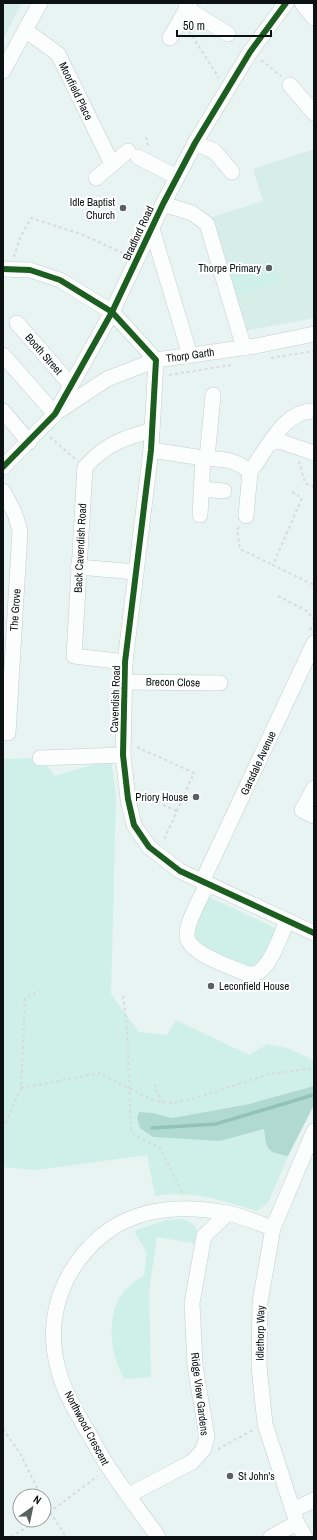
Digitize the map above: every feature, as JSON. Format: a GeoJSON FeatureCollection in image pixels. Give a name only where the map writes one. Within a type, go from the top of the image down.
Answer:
{"type":"FeatureCollection","features":[{"type":"Feature","properties":{"kind":"street"},"geometry":{"type":"LineString","coordinates":[[3,71],[40,3]]}},
{"type":"Feature","properties":{"kind":"street","name":"Bradford Road"},"geometry":{"type":"LineString","coordinates":[[3,467],[55,414],[112,312],[163,204],[194,143],[250,52],[286,3]]}},
{"type":"Feature","properties":{"kind":"street"},"geometry":{"type":"LineString","coordinates":[[302,3],[314,18]]}},
{"type":"Feature","properties":{"kind":"street"},"geometry":{"type":"LineString","coordinates":[[170,38],[186,10],[228,34]]}},
{"type":"Feature","properties":{"kind":"street","name":"Moorfield Place"},"geometry":{"type":"LineString","coordinates":[[25,30],[58,54],[112,164]]}},
{"type":"Feature","properties":{"kind":"street"},"geometry":{"type":"LineString","coordinates":[[290,85],[314,114]]}},
{"type":"Feature","properties":{"kind":"street"},"geometry":{"type":"LineString","coordinates":[[194,143],[214,151],[232,172]]}},
{"type":"Feature","properties":{"kind":"street"},"geometry":{"type":"LineString","coordinates":[[96,178],[112,164],[133,154],[177,177]]}},
{"type":"Feature","properties":{"kind":"street"},"geometry":{"type":"LineString","coordinates":[[163,204],[192,213],[207,224],[244,348]]}},
{"type":"Feature","properties":{"kind":"street"},"geometry":{"type":"LineString","coordinates":[[152,229],[190,355]]}},
{"type":"Feature","properties":{"kind":"street"},"geometry":{"type":"LineString","coordinates":[[6,269],[30,270],[60,280],[112,312],[156,360]]}},
{"type":"Feature","properties":{"kind":"street","name":"Booth Street"},"geometry":{"type":"LineString","coordinates":[[17,322],[71,385]]}},
{"type":"Feature","properties":{"kind":"street","name":"Thorp Garth"},"geometry":{"type":"LineString","coordinates":[[55,414],[107,379],[156,360],[244,348],[314,334]]}},
{"type":"Feature","properties":{"kind":"street"},"geometry":{"type":"LineString","coordinates":[[3,355],[55,414]]}},
{"type":"Feature","properties":{"kind":"street","name":"Cavendish Road"},"geometry":{"type":"LineString","coordinates":[[156,360],[151,450],[136,572],[125,682],[123,748],[127,788],[134,825],[149,847],[180,871],[314,933]]}},
{"type":"Feature","properties":{"kind":"street"},"geometry":{"type":"LineString","coordinates":[[200,515],[213,395]]}},
{"type":"Feature","properties":{"kind":"street"},"geometry":{"type":"LineString","coordinates":[[3,411],[29,442]]}},
{"type":"Feature","properties":{"kind":"street"},"geometry":{"type":"LineString","coordinates":[[246,516],[250,472],[282,427],[296,415],[314,411]]}},
{"type":"Feature","properties":{"kind":"street"},"geometry":{"type":"LineString","coordinates":[[85,467],[96,454],[116,441],[152,430]]}},
{"type":"Feature","properties":{"kind":"street"},"geometry":{"type":"LineString","coordinates":[[270,443],[279,441],[314,453]]}},
{"type":"Feature","properties":{"kind":"street"},"geometry":{"type":"LineString","coordinates":[[151,450],[205,458],[228,458],[239,463],[250,472]]}},
{"type":"Feature","properties":{"kind":"street","name":"Back Cavendish Road"},"geometry":{"type":"LineString","coordinates":[[85,467],[74,656],[126,662]]}},
{"type":"Feature","properties":{"kind":"street"},"geometry":{"type":"LineString","coordinates":[[202,489],[224,491]]}},
{"type":"Feature","properties":{"kind":"street","name":"The Grove"},"geometry":{"type":"LineString","coordinates":[[3,491],[15,514],[20,531],[8,733]]}},
{"type":"Feature","properties":{"kind":"street"},"geometry":{"type":"LineString","coordinates":[[78,567],[136,572]]}},
{"type":"Feature","properties":{"kind":"street","name":"Garsdale Avenue"},"geometry":{"type":"LineString","coordinates":[[204,883],[314,643]]}},
{"type":"Feature","properties":{"kind":"street","name":"Brecon Close"},"geometry":{"type":"LineString","coordinates":[[125,682],[220,683]]}},
{"type":"Feature","properties":{"kind":"street"},"geometry":{"type":"LineString","coordinates":[[40,758],[123,748]]}},
{"type":"Feature","properties":{"kind":"street"},"geometry":{"type":"LineString","coordinates":[[308,813],[314,789]]}},
{"type":"Feature","properties":{"kind":"street"},"geometry":{"type":"LineString","coordinates":[[204,883],[188,926],[187,936],[189,944],[198,952],[245,973],[253,974],[260,972],[268,961],[287,921]]}},
{"type":"Feature","properties":{"kind":"street","name":"Idlethorp Way"},"geometry":{"type":"LineString","coordinates":[[305,1537],[295,1517],[265,1424],[259,1366],[260,1302],[272,1228],[308,1158],[314,1131]]}},
{"type":"Feature","properties":{"kind":"street","name":"Northwood Crescent"},"geometry":{"type":"LineString","coordinates":[[158,1537],[108,1468],[75,1410],[59,1373],[53,1343],[55,1316],[61,1289],[76,1264],[92,1242],[118,1223],[145,1212],[193,1208],[228,1213],[272,1228]]}},
{"type":"Feature","properties":{"kind":"street","name":"Ridge View Gardens"},"geometry":{"type":"LineString","coordinates":[[129,1495],[192,1462],[203,1450],[207,1437],[195,1366],[192,1303],[204,1236],[228,1213]]}},
{"type":"Feature","properties":{"kind":"street"},"geometry":{"type":"LineString","coordinates":[[271,1537],[314,1500]]}},
{"type":"Feature","properties":{"kind":"path"},"geometry":{"type":"LineString","coordinates":[[186,10],[226,89]]}},
{"type":"Feature","properties":{"kind":"path"},"geometry":{"type":"LineString","coordinates":[[250,52],[274,69],[290,85]]}},
{"type":"Feature","properties":{"kind":"path"},"geometry":{"type":"LineString","coordinates":[[6,269],[31,218],[81,234],[131,256]]}},
{"type":"Feature","properties":{"kind":"path"},"geometry":{"type":"LineString","coordinates":[[40,429],[85,467]]}},
{"type":"Feature","properties":{"kind":"path"},"geometry":{"type":"LineString","coordinates":[[296,447],[305,483],[314,487]]}},
{"type":"Feature","properties":{"kind":"path"},"geometry":{"type":"LineString","coordinates":[[273,565],[302,498],[292,492]]}},
{"type":"Feature","properties":{"kind":"path"},"geometry":{"type":"LineString","coordinates":[[246,516],[238,530],[240,549],[314,585]]}},
{"type":"Feature","properties":{"kind":"path"},"geometry":{"type":"LineString","coordinates":[[278,596],[307,611],[314,620]]}},
{"type":"Feature","properties":{"kind":"path"},"geometry":{"type":"LineString","coordinates":[[123,748],[194,773],[158,854]]}},
{"type":"Feature","properties":{"kind":"path"},"geometry":{"type":"LineString","coordinates":[[127,788],[177,811]]}},
{"type":"Feature","properties":{"kind":"path"},"geometry":{"type":"LineString","coordinates":[[3,1129],[21,1088],[25,998],[40,991]]}},
{"type":"Feature","properties":{"kind":"path"},"geometry":{"type":"LineString","coordinates":[[123,996],[130,1088],[130,1131],[136,1136],[160,1148],[185,1198],[180,1197]]}},
{"type":"Feature","properties":{"kind":"path"},"geometry":{"type":"LineString","coordinates":[[21,1088],[100,1073],[154,1100],[172,1103],[196,1098],[269,1074],[314,1068]]}},
{"type":"Feature","properties":{"kind":"path"},"geometry":{"type":"LineString","coordinates":[[155,1084],[156,1091],[163,1102]]}},
{"type":"Feature","properties":{"kind":"path"},"geometry":{"type":"LineString","coordinates":[[212,1452],[265,1424]]}},
{"type":"Feature","properties":{"kind":"path"},"geometry":{"type":"LineString","coordinates":[[3,1429],[20,1453],[37,1488]]}},
{"type":"Feature","properties":{"kind":"path"},"geometry":{"type":"LineString","coordinates":[[52,1511],[108,1468]]}},
{"type":"Feature","properties":{"kind":"path"},"geometry":{"type":"LineString","coordinates":[[52,1517],[66,1537]]}},
{"type":"Feature","properties":{"kind":"path"},"geometry":{"type":"LineString","coordinates":[[11,1537],[25,1528]]}},
{"type":"Feature","properties":{"kind":"shaded area"},"geometry":{"type":"Polygon","coordinates":[[[3,3],[22,3],[3,39],[3,3]]]}},
{"type":"Feature","properties":{"kind":"shaded area","name":"Thorpe Primary"},"geometry":{"type":"Polygon","coordinates":[[[314,149],[314,318],[244,331],[209,218],[263,201],[253,169],[314,149]]]}},
{"type":"Feature","properties":{"kind":"shaded area"},"geometry":{"type":"Polygon","coordinates":[[[274,260],[281,282],[237,296],[230,274],[274,260]]]}},
{"type":"Feature","properties":{"kind":"shaded area"},"geometry":{"type":"Polygon","coordinates":[[[40,758],[55,776],[111,759],[116,796],[111,994],[139,1032],[167,1035],[176,1020],[249,1055],[268,1044],[287,1048],[314,1060],[314,1086],[249,1104],[172,1118],[153,1113],[139,1112],[220,1141],[264,1129],[265,1142],[269,1149],[276,1153],[288,1156],[268,1203],[257,1211],[219,1200],[194,1195],[169,1194],[155,1196],[147,1155],[36,1170],[3,1167],[3,759],[40,758]]]}},
{"type":"Feature","properties":{"kind":"shaded area"},"geometry":{"type":"Polygon","coordinates":[[[209,897],[277,929],[261,961],[252,968],[214,952],[201,944],[195,938],[196,923],[209,897]]]}},
{"type":"Feature","properties":{"kind":"shaded area"},"geometry":{"type":"Polygon","coordinates":[[[183,1219],[194,1225],[198,1231],[198,1244],[157,1237],[149,1291],[151,1377],[124,1379],[115,1357],[112,1320],[120,1297],[129,1286],[144,1275],[147,1253],[134,1231],[166,1220],[183,1219]]]}},
{"type":"Feature","properties":{"kind":"green space"},"geometry":{"type":"Polygon","coordinates":[[[314,1086],[314,1105],[288,1156],[276,1153],[269,1149],[266,1142],[264,1129],[220,1141],[153,1137],[140,1128],[137,1118],[139,1112],[153,1113],[172,1118],[249,1104],[314,1086]]]}},
{"type":"Feature","properties":{"kind":"waterway"},"geometry":{"type":"LineString","coordinates":[[152,1128],[216,1124],[313,1095]]}},
{"type":"Feature","properties":{"kind":"cycle path"},"geometry":{"type":"LineString","coordinates":[[3,467],[55,414],[112,312],[163,204],[195,143],[250,52],[286,3]]}},
{"type":"Feature","properties":{"kind":"cycle path"},"geometry":{"type":"LineString","coordinates":[[3,269],[30,270],[60,280],[112,312],[156,360],[151,450],[125,662],[123,755],[128,799],[134,825],[149,847],[180,871],[314,933]]}},
{"type":"Feature","properties":{"kind":"place","name":"Idle Baptist Church"},"geometry":{"type":"Point","coordinates":[123,208]}},
{"type":"Feature","properties":{"kind":"place","name":"Thorpe Primary"},"geometry":{"type":"Point","coordinates":[269,268]}},
{"type":"Feature","properties":{"kind":"place","name":"Priory House"},"geometry":{"type":"Point","coordinates":[196,797]}},
{"type":"Feature","properties":{"kind":"place","name":"Leconfield House"},"geometry":{"type":"Point","coordinates":[211,986]}},
{"type":"Feature","properties":{"kind":"place","name":"St John's"},"geometry":{"type":"Point","coordinates":[230,1476]}}]}
